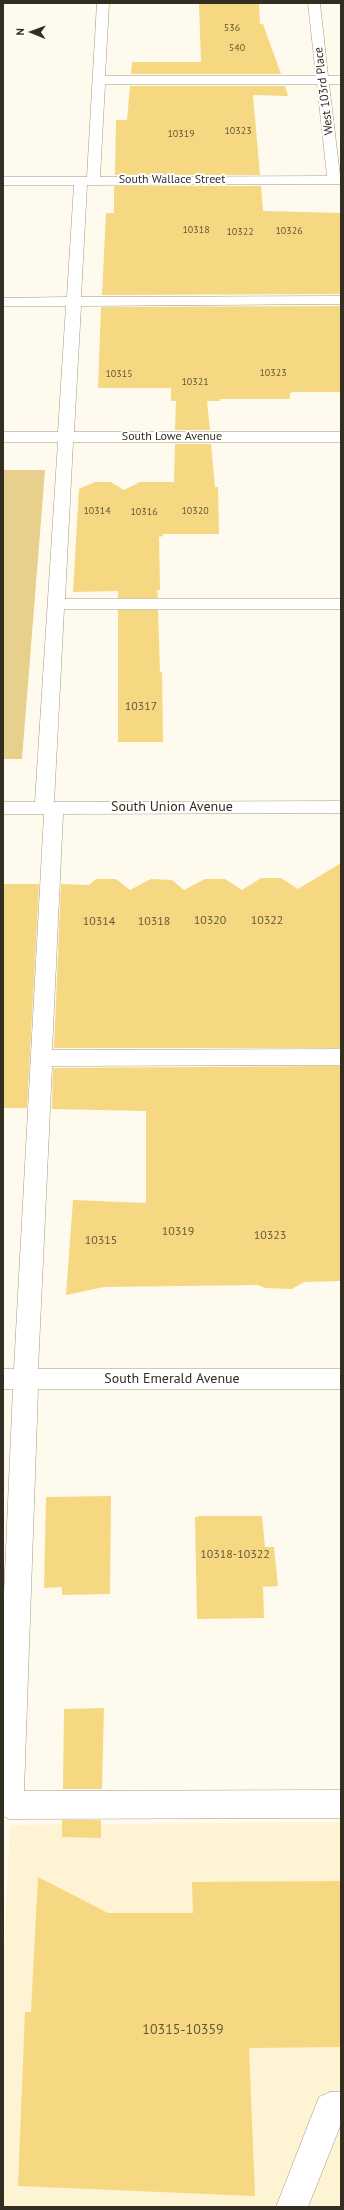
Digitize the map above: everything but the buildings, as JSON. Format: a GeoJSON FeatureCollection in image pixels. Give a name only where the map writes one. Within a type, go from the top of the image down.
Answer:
{"type":"FeatureCollection","features":[{"type":"Feature","properties":{"kind":"street"},"geometry":{"type":"LineString","coordinates":[[103,3],[99,80],[73,302],[56,604],[42,1058],[14,1379],[9,1806],[341,1804]]}},
{"type":"Feature","properties":{"kind":"street","name":"West 103rd Place"},"geometry":{"type":"LineString","coordinates":[[314,3],[322,80],[337,180]]}},
{"type":"Feature","properties":{"kind":"street"},"geometry":{"type":"LineString","coordinates":[[99,80],[341,80]]}},
{"type":"Feature","properties":{"kind":"street","name":"South Wallace Street"},"geometry":{"type":"LineString","coordinates":[[3,181],[337,180]]}},
{"type":"Feature","properties":{"kind":"street"},"geometry":{"type":"LineString","coordinates":[[3,302],[341,300]]}},
{"type":"Feature","properties":{"kind":"street","name":"South Lowe Avenue"},"geometry":{"type":"LineString","coordinates":[[3,438],[341,437]]}},
{"type":"Feature","properties":{"kind":"street"},"geometry":{"type":"LineString","coordinates":[[56,604],[341,604]]}},
{"type":"Feature","properties":{"kind":"street","name":"South Union Avenue"},"geometry":{"type":"LineString","coordinates":[[3,808],[341,807]]}},
{"type":"Feature","properties":{"kind":"street"},"geometry":{"type":"LineString","coordinates":[[42,1058],[341,1057]]}},
{"type":"Feature","properties":{"kind":"street","name":"South Emerald Avenue"},"geometry":{"type":"LineString","coordinates":[[14,1379],[341,1378]]}},
{"type":"Feature","properties":{"kind":"street"},"geometry":{"type":"LineString","coordinates":[[292,2207],[330,2108],[341,2108]]}},
{"type":"Feature","properties":{"kind":"shaded area"},"geometry":{"type":"Polygon","coordinates":[[[3,470],[45,470],[22,759],[3,759],[3,470]]]}},
{"type":"Feature","properties":{"kind":"shaded area"},"geometry":{"type":"Polygon","coordinates":[[[341,1822],[341,2207],[3,2207],[3,1979],[10,1825],[341,1822]]]}}]}
